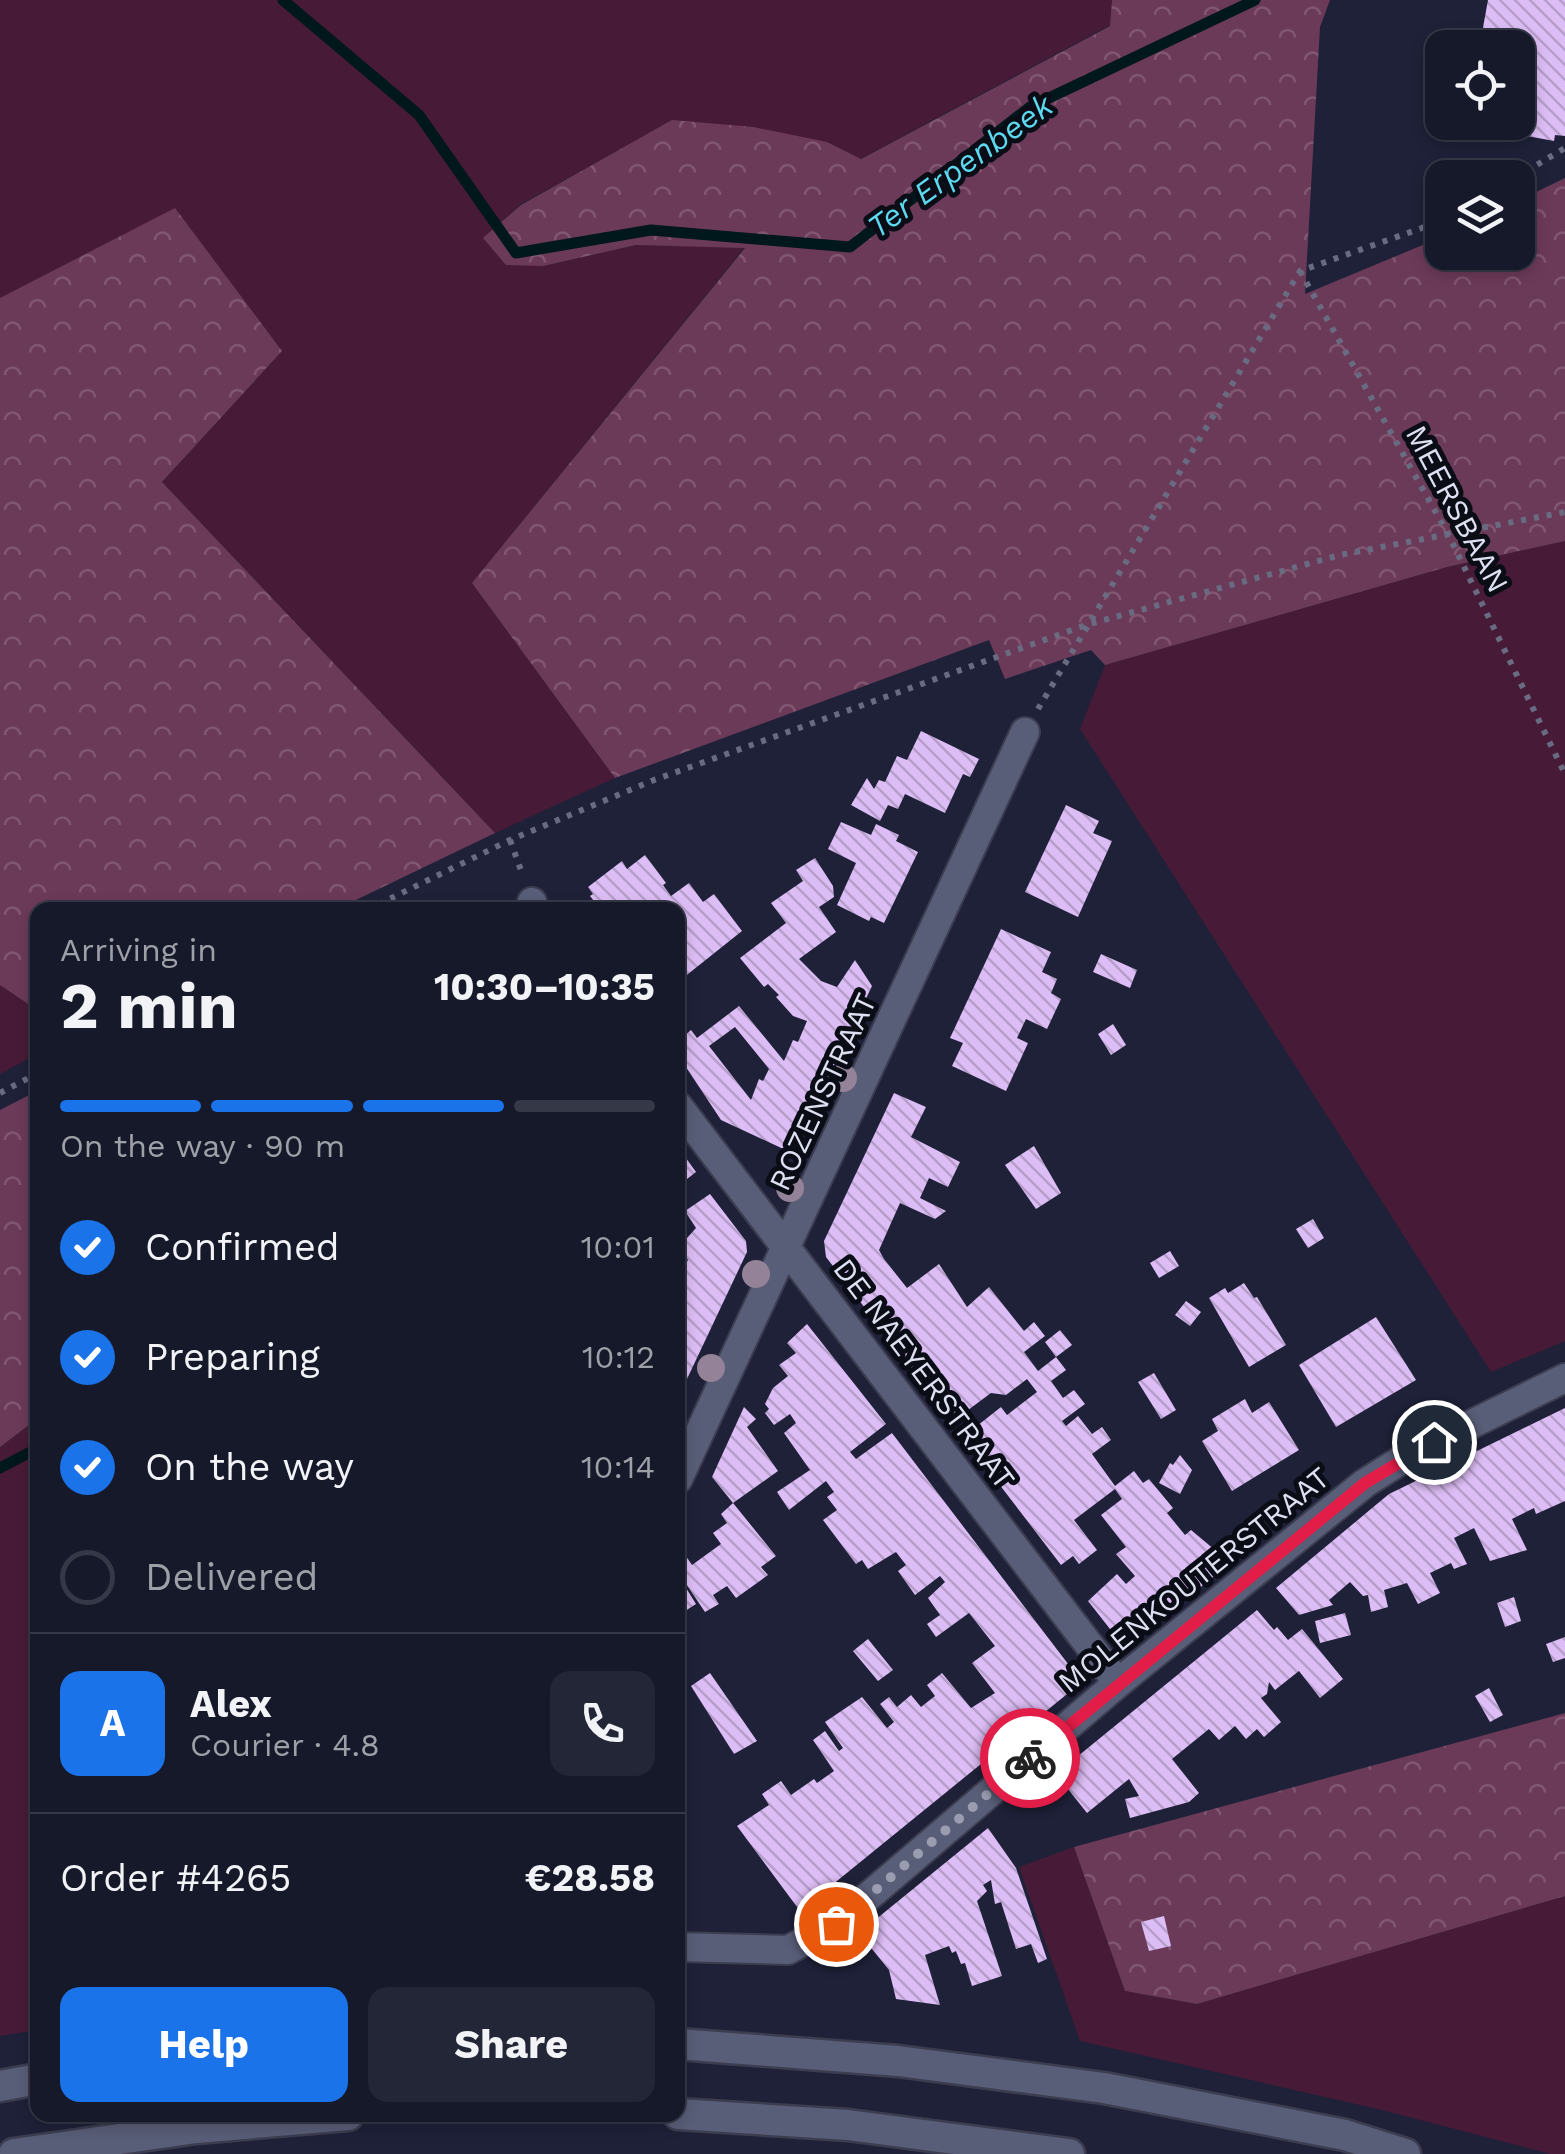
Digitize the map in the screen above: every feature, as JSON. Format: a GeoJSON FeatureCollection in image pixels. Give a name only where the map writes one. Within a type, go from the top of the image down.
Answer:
{"type":"FeatureCollection","features":[{"type":"Feature","properties":{"kind":"main road"},"geometry":{"type":"LineString","coordinates":[[685,2045],[898,2061],[1104,2088],[1345,2136],[1405,2154]]}},
{"type":"Feature","properties":{"kind":"main road"},"geometry":{"type":"LineString","coordinates":[[0,2086],[30,2081]]}},
{"type":"Feature","properties":{"kind":"main road"},"geometry":{"type":"LineString","coordinates":[[685,2114],[848,2125],[1070,2154]]}},
{"type":"Feature","properties":{"kind":"main road"},"geometry":{"type":"LineString","coordinates":[[14,2154],[266,2122]]}},
{"type":"Feature","properties":{"kind":"street","name":"ROZENSTRAAT"},"geometry":{"type":"LineString","coordinates":[[685,1464],[1025,732]]}},
{"type":"Feature","properties":{"kind":"street","name":"DE NAEYERSTRAAT"},"geometry":{"type":"LineString","coordinates":[[685,1115],[1118,1683]]}},
{"type":"Feature","properties":{"kind":"street","name":"MOLENKOUTERSTRAAT"},"geometry":{"type":"LineString","coordinates":[[685,1947],[788,1950],[836,1924],[1118,1683],[1365,1483],[1411,1454],[1565,1378]]}},
{"type":"Feature","properties":{"kind":"path"},"geometry":{"type":"LineString","coordinates":[[1535,166],[1565,148]]}},
{"type":"Feature","properties":{"kind":"path"},"geometry":{"type":"LineString","coordinates":[[1025,732],[1300,270],[1425,226]]}},
{"type":"Feature","properties":{"kind":"path","name":"MEERSBAAN"},"geometry":{"type":"LineString","coordinates":[[1300,270],[1448,534],[1565,774]]}},
{"type":"Feature","properties":{"kind":"path"},"geometry":{"type":"LineString","coordinates":[[383,902],[510,840],[654,780],[1086,625],[1340,554],[1565,512]]}},
{"type":"Feature","properties":{"kind":"path"},"geometry":{"type":"LineString","coordinates":[[0,1093],[30,1076]]}},
{"type":"Feature","properties":{"kind":"shaded area"},"geometry":{"type":"Polygon","coordinates":[[[0,0],[1112,0],[1110,25],[860,159],[827,142],[672,121],[521,204],[484,238],[543,266],[636,245],[745,247],[472,583],[615,778],[495,833],[162,482],[282,351],[175,209],[0,298],[0,0]]]}},
{"type":"Feature","properties":{"kind":"shaded area"},"geometry":{"type":"Polygon","coordinates":[[[1565,541],[1565,1341],[1491,1372],[1080,729],[1105,665],[1447,567],[1565,541]]]}},
{"type":"Feature","properties":{"kind":"shaded area"},"geometry":{"type":"Polygon","coordinates":[[[0,985],[30,1005],[30,1058],[0,1074],[0,985]]]}},
{"type":"Feature","properties":{"kind":"shaded area"},"geometry":{"type":"Polygon","coordinates":[[[30,1424],[30,2031],[0,2036],[0,1447],[30,1424]]]}},
{"type":"Feature","properties":{"kind":"shaded area"},"geometry":{"type":"Polygon","coordinates":[[[1074,1847],[1125,1991],[1197,2004],[1565,1896],[1565,2154],[1551,2154],[1382,2110],[1080,2041],[1019,1867],[1074,1847]]]}},
{"type":"Feature","properties":{"kind":"green space"},"geometry":{"type":"Polygon","coordinates":[[[1112,0],[1330,0],[1320,27],[1305,294],[1425,244],[1425,270],[1535,270],[1535,193],[1565,178],[1565,541],[1447,567],[1105,665],[1091,650],[1005,679],[989,640],[615,778],[472,583],[745,248],[636,245],[543,266],[506,265],[483,238],[521,205],[672,120],[753,127],[827,142],[861,159],[1110,26],[1112,0]]]}},
{"type":"Feature","properties":{"kind":"green space"},"geometry":{"type":"Polygon","coordinates":[[[175,208],[282,351],[162,482],[495,833],[352,902],[30,902],[30,1005],[0,985],[0,298],[175,208]]]}},
{"type":"Feature","properties":{"kind":"green space"},"geometry":{"type":"Polygon","coordinates":[[[30,1095],[30,1424],[0,1447],[0,1110],[30,1095]]]}},
{"type":"Feature","properties":{"kind":"green space"},"geometry":{"type":"Polygon","coordinates":[[[1565,1713],[1565,1896],[1197,2004],[1125,1991],[1074,1847],[1565,1713]]]}},
{"type":"Feature","properties":{"kind":"building"},"geometry":{"type":"Polygon","coordinates":[[[1488,0],[1565,0],[1565,136],[1555,135],[1554,141],[1535,137],[1535,30],[1483,30],[1488,0]]]}},
{"type":"Feature","properties":{"kind":"building"},"geometry":{"type":"Polygon","coordinates":[[[921,731],[979,759],[970,777],[963,774],[945,813],[905,794],[898,809],[888,805],[880,821],[851,805],[867,778],[874,789],[879,780],[885,782],[897,756],[907,760],[921,731]]]}},
{"type":"Feature","properties":{"kind":"building"},"geometry":{"type":"Polygon","coordinates":[[[1066,805],[1099,821],[1093,833],[1112,841],[1078,917],[1025,892],[1066,805]]]}},
{"type":"Feature","properties":{"kind":"building"},"geometry":{"type":"Polygon","coordinates":[[[841,822],[871,835],[876,824],[899,835],[896,841],[918,852],[884,923],[871,917],[869,921],[837,905],[856,863],[828,849],[841,822]]]}},
{"type":"Feature","properties":{"kind":"building"},"geometry":{"type":"Polygon","coordinates":[[[645,855],[671,896],[689,883],[703,902],[714,894],[742,931],[685,976],[685,902],[595,902],[590,896],[593,894],[588,887],[622,861],[627,869],[645,855]]]}},
{"type":"Feature","properties":{"kind":"building"},"geometry":{"type":"Polygon","coordinates":[[[815,858],[833,886],[834,897],[819,907],[836,932],[799,959],[821,981],[837,987],[855,960],[872,986],[792,1153],[721,1120],[685,1066],[685,1035],[691,1030],[697,1038],[739,1006],[784,1061],[807,1021],[793,1016],[776,997],[779,995],[768,984],[764,987],[740,958],[786,923],[771,903],[803,881],[796,870],[815,858]],[[735,1027],[709,1046],[751,1100],[759,1079],[763,1081],[769,1069],[735,1027]]]}},
{"type":"Feature","properties":{"kind":"building"},"geometry":{"type":"Polygon","coordinates":[[[1001,929],[1051,952],[1042,972],[1057,979],[1051,993],[1061,999],[1047,1029],[1026,1019],[1017,1038],[1028,1043],[1006,1091],[952,1066],[963,1043],[950,1038],[1001,929]]]}},
{"type":"Feature","properties":{"kind":"building"},"geometry":{"type":"Polygon","coordinates":[[[1101,954],[1137,970],[1130,988],[1093,972],[1101,954]]]}},
{"type":"Feature","properties":{"kind":"building"},"geometry":{"type":"Polygon","coordinates":[[[1113,1024],[1126,1045],[1111,1055],[1098,1034],[1113,1024]]]}},
{"type":"Feature","properties":{"kind":"building"},"geometry":{"type":"Polygon","coordinates":[[[894,1093],[926,1107],[911,1137],[960,1162],[948,1187],[929,1178],[920,1198],[946,1211],[935,1219],[900,1203],[879,1250],[884,1259],[907,1288],[939,1264],[967,1307],[989,1287],[1024,1331],[1034,1322],[1045,1336],[1024,1352],[1038,1371],[1056,1357],[1066,1370],[1051,1381],[1063,1398],[1074,1390],[1085,1404],[1062,1421],[1066,1426],[1078,1416],[1092,1434],[1102,1427],[1111,1440],[1092,1454],[1115,1486],[1134,1471],[1143,1483],[1149,1479],[1173,1508],[1167,1513],[1185,1535],[1191,1530],[1221,1555],[1216,1559],[1223,1569],[1131,1643],[1121,1643],[1088,1601],[1117,1574],[1126,1584],[1135,1576],[1116,1554],[1126,1547],[1101,1515],[1122,1499],[1115,1489],[1074,1520],[1097,1550],[1079,1564],[1073,1556],[1061,1565],[963,1437],[1001,1407],[1007,1415],[1037,1392],[1027,1379],[1006,1395],[991,1393],[952,1422],[826,1257],[824,1241],[894,1093]]]}},
{"type":"Feature","properties":{"kind":"building"},"geometry":{"type":"Polygon","coordinates":[[[1034,1146],[1061,1193],[1036,1209],[1005,1165],[1034,1146]]]}},
{"type":"Feature","properties":{"kind":"building"},"geometry":{"type":"Polygon","coordinates":[[[685,1157],[696,1172],[685,1181],[685,1157]]]}},
{"type":"Feature","properties":{"kind":"building"},"geometry":{"type":"Polygon","coordinates":[[[710,1194],[746,1241],[747,1252],[685,1383],[685,1240],[696,1228],[685,1211],[710,1194]]]}},
{"type":"Feature","properties":{"kind":"building"},"geometry":{"type":"Polygon","coordinates":[[[1313,1219],[1324,1238],[1308,1248],[1296,1229],[1313,1219]]]}},
{"type":"Feature","properties":{"kind":"building"},"geometry":{"type":"Polygon","coordinates":[[[1170,1251],[1179,1266],[1159,1278],[1150,1263],[1170,1251]]]}},
{"type":"Feature","properties":{"kind":"building"},"geometry":{"type":"Polygon","coordinates":[[[1244,1283],[1286,1345],[1249,1367],[1209,1298],[1244,1283]]]}},
{"type":"Feature","properties":{"kind":"building"},"geometry":{"type":"Polygon","coordinates":[[[1186,1301],[1201,1312],[1190,1326],[1175,1315],[1186,1301]]]}},
{"type":"Feature","properties":{"kind":"building"},"geometry":{"type":"Polygon","coordinates":[[[1376,1317],[1416,1380],[1336,1427],[1299,1365],[1376,1317]]]}},
{"type":"Feature","properties":{"kind":"building"},"geometry":{"type":"Polygon","coordinates":[[[807,1324],[886,1424],[850,1452],[856,1459],[892,1433],[1078,1677],[1077,1686],[800,1911],[737,1826],[769,1805],[762,1794],[781,1781],[791,1795],[834,1771],[813,1740],[825,1731],[839,1751],[843,1748],[825,1722],[862,1697],[887,1728],[894,1722],[880,1704],[889,1697],[897,1707],[911,1695],[921,1707],[935,1696],[927,1685],[942,1673],[971,1708],[995,1693],[972,1663],[995,1646],[969,1613],[936,1637],[927,1624],[940,1615],[928,1598],[945,1582],[940,1576],[915,1595],[898,1571],[906,1565],[896,1552],[868,1569],[862,1560],[856,1564],[823,1520],[837,1510],[827,1497],[834,1492],[826,1481],[789,1510],[777,1492],[810,1470],[784,1433],[796,1423],[790,1414],[774,1425],[765,1413],[773,1388],[788,1376],[779,1365],[796,1353],[787,1343],[807,1324]]]}},
{"type":"Feature","properties":{"kind":"building"},"geometry":{"type":"Polygon","coordinates":[[[1060,1330],[1072,1345],[1056,1357],[1045,1342],[1060,1330]]]}},
{"type":"Feature","properties":{"kind":"building"},"geometry":{"type":"Polygon","coordinates":[[[1154,1373],[1176,1410],[1161,1419],[1138,1382],[1154,1373]]]}},
{"type":"Feature","properties":{"kind":"building"},"geometry":{"type":"Polygon","coordinates":[[[1245,1399],[1252,1413],[1269,1402],[1299,1450],[1232,1491],[1202,1441],[1218,1431],[1212,1419],[1245,1399]]]}},
{"type":"Feature","properties":{"kind":"building"},"geometry":{"type":"Polygon","coordinates":[[[744,1407],[756,1419],[747,1427],[778,1471],[733,1503],[712,1477],[744,1407]]]}},
{"type":"Feature","properties":{"kind":"building"},"geometry":{"type":"Polygon","coordinates":[[[1565,1408],[1565,1501],[1536,1514],[1534,1508],[1512,1519],[1527,1550],[1490,1561],[1474,1528],[1454,1538],[1467,1564],[1454,1569],[1451,1563],[1430,1573],[1440,1593],[1418,1604],[1407,1583],[1384,1590],[1388,1607],[1371,1612],[1368,1595],[1363,1596],[1350,1582],[1329,1600],[1333,1605],[1299,1615],[1276,1588],[1389,1494],[1565,1408]]]}},
{"type":"Feature","properties":{"kind":"building"},"geometry":{"type":"Polygon","coordinates":[[[1180,1455],[1192,1470],[1180,1494],[1159,1483],[1170,1463],[1173,1465],[1180,1455]]]}},
{"type":"Feature","properties":{"kind":"building"},"geometry":{"type":"Polygon","coordinates":[[[733,1503],[776,1556],[761,1567],[768,1575],[736,1598],[727,1586],[713,1595],[719,1604],[705,1612],[685,1582],[685,1557],[692,1565],[721,1544],[713,1533],[727,1523],[721,1514],[733,1503]]]}},
{"type":"Feature","properties":{"kind":"building"},"geometry":{"type":"Polygon","coordinates":[[[685,1586],[696,1604],[685,1611],[685,1586]]]}},
{"type":"Feature","properties":{"kind":"building"},"geometry":{"type":"Polygon","coordinates":[[[1514,1597],[1521,1621],[1505,1627],[1497,1603],[1514,1597]]]}},
{"type":"Feature","properties":{"kind":"building"},"geometry":{"type":"Polygon","coordinates":[[[1257,1610],[1288,1640],[1302,1629],[1343,1679],[1320,1698],[1299,1671],[1275,1690],[1269,1682],[1267,1694],[1261,1698],[1281,1722],[1264,1737],[1257,1729],[1246,1739],[1235,1726],[1219,1740],[1209,1729],[1172,1759],[1199,1793],[1189,1802],[1130,1818],[1125,1799],[1139,1796],[1129,1779],[1087,1813],[1056,1774],[1257,1610]]]}},
{"type":"Feature","properties":{"kind":"building"},"geometry":{"type":"Polygon","coordinates":[[[1345,1613],[1351,1635],[1320,1643],[1315,1621],[1345,1613]]]}},
{"type":"Feature","properties":{"kind":"building"},"geometry":{"type":"Polygon","coordinates":[[[1565,1637],[1565,1658],[1553,1662],[1546,1644],[1565,1637]]]}},
{"type":"Feature","properties":{"kind":"building"},"geometry":{"type":"Polygon","coordinates":[[[868,1639],[893,1670],[878,1681],[853,1651],[868,1639]]]}},
{"type":"Feature","properties":{"kind":"building"},"geometry":{"type":"Polygon","coordinates":[[[710,1673],[757,1741],[734,1754],[691,1686],[710,1673]]]}},
{"type":"Feature","properties":{"kind":"building"},"geometry":{"type":"Polygon","coordinates":[[[1489,1688],[1503,1715],[1490,1722],[1475,1696],[1489,1688]]]}},
{"type":"Feature","properties":{"kind":"building"},"geometry":{"type":"Polygon","coordinates":[[[988,1828],[1016,1868],[1047,1959],[1038,1963],[1031,1944],[1016,1949],[1001,1902],[995,1904],[991,1880],[983,1885],[987,1891],[977,1901],[1002,1976],[972,1986],[965,1963],[961,1964],[956,1951],[952,1953],[949,1946],[925,1955],[940,2005],[896,1999],[889,1970],[859,1933],[988,1828]]]}},
{"type":"Feature","properties":{"kind":"building"},"geometry":{"type":"Polygon","coordinates":[[[1164,1916],[1171,1946],[1149,1951],[1141,1922],[1164,1916]]]}},
{"type":"Feature","properties":{"kind":"waterway","name":"Ter Erpenbeek"},"geometry":{"type":"LineString","coordinates":[[283,0],[419,115],[516,253],[651,230],[850,247],[1030,107],[1255,0]]}},
{"type":"Feature","properties":{"kind":"waterway"},"geometry":{"type":"LineString","coordinates":[[0,1468],[30,1452]]}},
{"type":"Feature","properties":{"kind":"way so far"},"geometry":{"type":"LineString","coordinates":[[836,1924],[1030,1758]]}},
{"type":"Feature","properties":{"kind":"route"},"geometry":{"type":"LineString","coordinates":[[1030,1758],[1365,1483],[1434,1442]]}}]}
